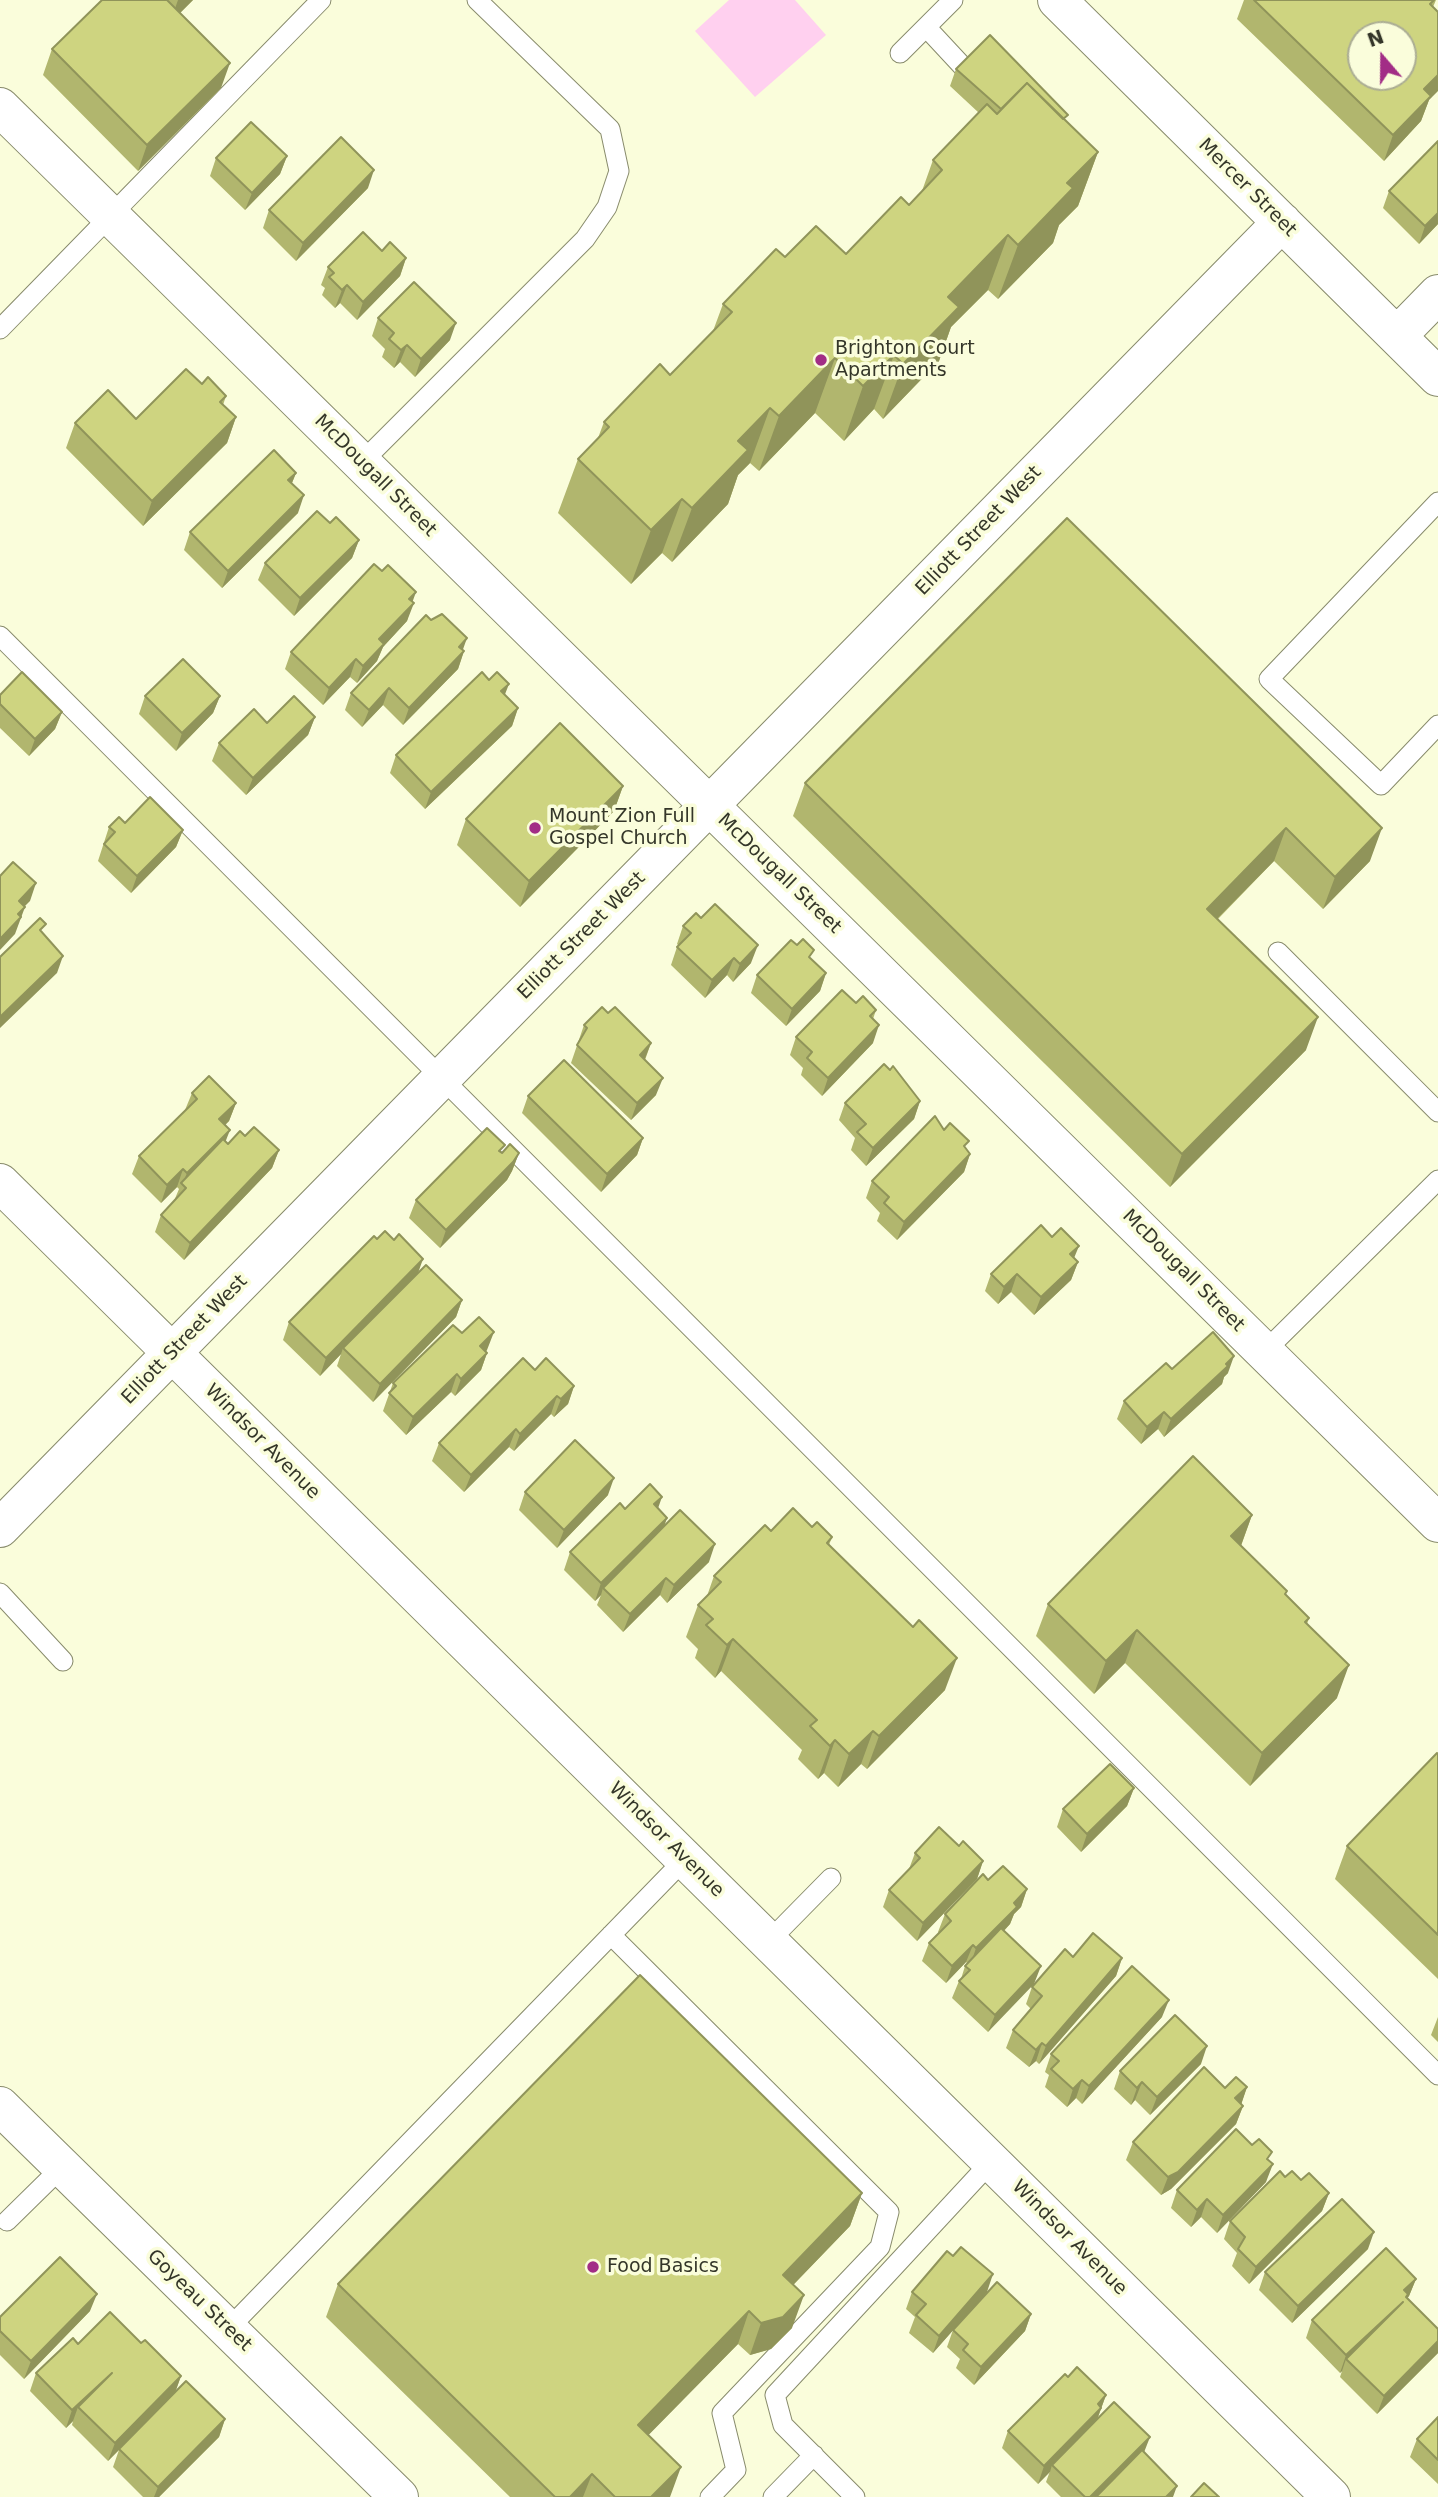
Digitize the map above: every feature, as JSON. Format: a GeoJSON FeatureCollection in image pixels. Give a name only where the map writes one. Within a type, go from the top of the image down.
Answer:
{"type":"FeatureCollection","features":[{"type":"Feature","properties":{"kind":"street","name":"Mercer Street"},"geometry":{"type":"LineString","coordinates":[[1057,0],[1438,377]]}},
{"type":"Feature","properties":{"kind":"street","name":"McDougall Street"},"geometry":{"type":"LineString","coordinates":[[0,107],[1438,1523]]}},
{"type":"Feature","properties":{"kind":"street","name":"Elliott Street West"},"geometry":{"type":"LineString","coordinates":[[0,1528],[1282,222]]}},
{"type":"Feature","properties":{"kind":"street"},"geometry":{"type":"LineString","coordinates":[[1397,336],[1438,293]]}},
{"type":"Feature","properties":{"kind":"street","name":"Windsor Avenue"},"geometry":{"type":"LineString","coordinates":[[0,1183],[1331,2497]]}},
{"type":"Feature","properties":{"kind":"street","name":"Goyeau Street"},"geometry":{"type":"LineString","coordinates":[[0,2106],[399,2497]]}},
{"type":"Feature","properties":{"kind":"lane"},"geometry":{"type":"LineString","coordinates":[[0,330],[321,0]]}},
{"type":"Feature","properties":{"kind":"lane"},"geometry":{"type":"LineString","coordinates":[[361,463],[585,240],[607,207],[619,171],[610,129],[477,0]]}},
{"type":"Feature","properties":{"kind":"lane"},"geometry":{"type":"LineString","coordinates":[[900,53],[953,0]]}},
{"type":"Feature","properties":{"kind":"lane"},"geometry":{"type":"LineString","coordinates":[[926,27],[967,70]]}},
{"type":"Feature","properties":{"kind":"lane"},"geometry":{"type":"LineString","coordinates":[[1438,502],[1269,679],[1381,785],[1438,725]]}},
{"type":"Feature","properties":{"kind":"lane"},"geometry":{"type":"LineString","coordinates":[[0,636],[1438,2075]]}},
{"type":"Feature","properties":{"kind":"lane"},"geometry":{"type":"LineString","coordinates":[[1278,951],[1438,1112]]}},
{"type":"Feature","properties":{"kind":"lane"},"geometry":{"type":"LineString","coordinates":[[1264,1352],[1438,1180]]}},
{"type":"Feature","properties":{"kind":"lane"},"geometry":{"type":"LineString","coordinates":[[0,1593],[63,1661]]}},
{"type":"Feature","properties":{"kind":"lane"},"geometry":{"type":"LineString","coordinates":[[228,2329],[685,1859]]}},
{"type":"Feature","properties":{"kind":"lane"},"geometry":{"type":"LineString","coordinates":[[769,1941],[831,1878]]}},
{"type":"Feature","properties":{"kind":"lane"},"geometry":{"type":"LineString","coordinates":[[611,1935],[889,2212],[880,2247],[722,2413],[736,2470],[710,2497]]}},
{"type":"Feature","properties":{"kind":"lane"},"geometry":{"type":"LineString","coordinates":[[855,2497],[783,2425],[775,2395],[991,2162]]}},
{"type":"Feature","properties":{"kind":"lane"},"geometry":{"type":"LineString","coordinates":[[7,2221],[62,2166]]}},
{"type":"Feature","properties":{"kind":"lane"},"geometry":{"type":"LineString","coordinates":[[773,2497],[814,2455]]}},
{"type":"Feature","properties":{"kind":"shaded area"},"geometry":{"type":"Polygon","coordinates":[[[729,0],[795,0],[826,35],[755,97],[695,31],[729,0]]]}},
{"type":"Feature","properties":{"kind":"building"},"geometry":{"type":"Polygon","coordinates":[[[102,0],[167,0],[230,63],[147,145],[52,49],[102,0]]]}},
{"type":"Feature","properties":{"kind":"building"},"geometry":{"type":"Polygon","coordinates":[[[1254,0],[1434,0],[1430,4],[1438,12],[1438,75],[1424,89],[1431,96],[1393,135],[1348,91],[1417,91],[1417,21],[1347,21],[1347,90],[1254,0]]]}},
{"type":"Feature","properties":{"kind":"building"},"geometry":{"type":"Polygon","coordinates":[[[990,35],[1068,115],[1063,119],[1027,83],[1001,109],[956,69],[990,35]]]}},
{"type":"Feature","properties":{"kind":"building","name":"Brighton Court Apartments"},"geometry":{"type":"Polygon","coordinates":[[[1027,83],[1098,152],[1067,183],[1073,188],[1018,245],[1008,235],[948,297],[959,307],[903,364],[894,355],[863,386],[835,358],[779,416],[770,408],[738,441],[748,450],[692,508],[682,499],[651,530],[578,459],[609,427],[604,422],[660,364],[670,375],[732,312],[723,304],[776,249],[785,257],[816,226],[846,254],[901,197],[909,205],[942,170],[933,160],[987,104],[997,114],[1027,83]]]}},
{"type":"Feature","properties":{"kind":"building"},"geometry":{"type":"Polygon","coordinates":[[[251,122],[287,156],[252,193],[216,158],[251,122]]]}},
{"type":"Feature","properties":{"kind":"building"},"geometry":{"type":"Polygon","coordinates":[[[341,137],[374,170],[303,243],[269,210],[341,137]]]}},
{"type":"Feature","properties":{"kind":"building"},"geometry":{"type":"Polygon","coordinates":[[[1438,141],[1438,213],[1425,226],[1389,191],[1438,141]]]}},
{"type":"Feature","properties":{"kind":"building"},"geometry":{"type":"Polygon","coordinates":[[[363,232],[382,251],[390,242],[406,258],[363,302],[347,285],[342,290],[329,277],[334,273],[328,267],[363,232]]]}},
{"type":"Feature","properties":{"kind":"building"},"geometry":{"type":"Polygon","coordinates":[[[414,282],[456,323],[421,359],[407,345],[401,350],[389,339],[394,333],[378,318],[414,282]]]}},
{"type":"Feature","properties":{"kind":"building"},"geometry":{"type":"Polygon","coordinates":[[[186,369],[202,384],[208,377],[226,396],[220,402],[236,417],[152,501],[75,423],[108,390],[136,419],[186,369]]]}},
{"type":"Feature","properties":{"kind":"building"},"geometry":{"type":"Polygon","coordinates":[[[274,450],[296,473],[288,480],[304,495],[228,571],[190,532],[274,450]]]}},
{"type":"Feature","properties":{"kind":"building"},"geometry":{"type":"Polygon","coordinates":[[[317,511],[330,523],[336,517],[359,540],[300,598],[265,563],[317,511]]]}},
{"type":"Feature","properties":{"kind":"building"},"geometry":{"type":"Polygon","coordinates":[[[1067,518],[1382,828],[1335,877],[1286,828],[1207,909],[1318,1017],[1182,1154],[805,783],[1067,518]]]}},
{"type":"Feature","properties":{"kind":"building"},"geometry":{"type":"Polygon","coordinates":[[[374,564],[382,571],[388,565],[416,592],[409,599],[414,603],[379,639],[384,644],[363,666],[356,659],[329,688],[291,652],[374,564]]]}},
{"type":"Feature","properties":{"kind":"building"},"geometry":{"type":"Polygon","coordinates":[[[442,614],[467,638],[459,647],[464,651],[409,708],[389,688],[369,710],[351,693],[426,615],[431,620],[442,614]]]}},
{"type":"Feature","properties":{"kind":"building"},"geometry":{"type":"Polygon","coordinates":[[[183,659],[220,696],[182,733],[145,696],[183,659]]]}},
{"type":"Feature","properties":{"kind":"building"},"geometry":{"type":"Polygon","coordinates":[[[22,672],[62,712],[35,739],[0,704],[0,695],[22,672]]]}},
{"type":"Feature","properties":{"kind":"building"},"geometry":{"type":"Polygon","coordinates":[[[482,672],[489,680],[497,672],[509,684],[501,691],[518,708],[431,792],[396,755],[482,672]]]}},
{"type":"Feature","properties":{"kind":"building"},"geometry":{"type":"Polygon","coordinates":[[[294,696],[315,717],[253,778],[219,743],[254,709],[267,723],[294,696]]]}},
{"type":"Feature","properties":{"kind":"building","name":"Mount Zion Full Gospel Church"},"geometry":{"type":"Polygon","coordinates":[[[560,723],[623,786],[529,881],[466,819],[560,723]]]}},
{"type":"Feature","properties":{"kind":"building"},"geometry":{"type":"Polygon","coordinates":[[[150,797],[183,830],[137,876],[104,844],[115,832],[109,827],[119,817],[125,823],[150,797]]]}},
{"type":"Feature","properties":{"kind":"building"},"geometry":{"type":"Polygon","coordinates":[[[13,862],[36,883],[19,901],[25,907],[18,914],[21,917],[0,939],[0,876],[13,862]]]}},
{"type":"Feature","properties":{"kind":"building"},"geometry":{"type":"Polygon","coordinates":[[[715,904],[758,945],[740,964],[734,958],[712,980],[677,947],[691,933],[683,926],[696,913],[701,918],[715,904]]]}},
{"type":"Feature","properties":{"kind":"building"},"geometry":{"type":"Polygon","coordinates":[[[40,918],[46,924],[40,930],[63,956],[0,1017],[0,957],[40,918]]]}},
{"type":"Feature","properties":{"kind":"building"},"geometry":{"type":"Polygon","coordinates":[[[803,939],[814,950],[809,957],[826,973],[792,1009],[757,975],[791,940],[797,945],[803,939]]]}},
{"type":"Feature","properties":{"kind":"building"},"geometry":{"type":"Polygon","coordinates":[[[842,990],[856,1003],[863,996],[876,1010],[870,1016],[879,1025],[828,1078],[807,1058],[812,1052],[796,1037],[842,990]]]}},
{"type":"Feature","properties":{"kind":"building"},"geometry":{"type":"Polygon","coordinates":[[[602,1007],[608,1013],[615,1007],[651,1043],[640,1055],[663,1078],[637,1103],[577,1045],[587,1028],[584,1025],[602,1007]]]}},
{"type":"Feature","properties":{"kind":"building"},"geometry":{"type":"Polygon","coordinates":[[[564,1060],[643,1138],[607,1174],[528,1096],[564,1060]]]}},
{"type":"Feature","properties":{"kind":"building"},"geometry":{"type":"Polygon","coordinates":[[[884,1064],[890,1070],[893,1066],[920,1101],[873,1148],[857,1132],[866,1124],[845,1103],[884,1064]]]}},
{"type":"Feature","properties":{"kind":"building"},"geometry":{"type":"Polygon","coordinates":[[[209,1076],[236,1103],[219,1119],[230,1130],[187,1173],[183,1169],[167,1185],[139,1156],[197,1099],[192,1093],[209,1076]]]}},
{"type":"Feature","properties":{"kind":"building"},"geometry":{"type":"Polygon","coordinates":[[[935,1116],[944,1130],[950,1123],[969,1141],[964,1146],[970,1154],[904,1222],[884,1203],[889,1197],[872,1181],[935,1116]]]}},
{"type":"Feature","properties":{"kind":"building"},"geometry":{"type":"Polygon","coordinates":[[[254,1127],[279,1150],[190,1243],[161,1215],[186,1188],[181,1183],[223,1139],[228,1144],[240,1131],[245,1136],[254,1127]]]}},
{"type":"Feature","properties":{"kind":"building"},"geometry":{"type":"Polygon","coordinates":[[[487,1128],[505,1145],[499,1151],[502,1153],[510,1144],[519,1153],[446,1230],[416,1200],[487,1128]]]}},
{"type":"Feature","properties":{"kind":"building"},"geometry":{"type":"Polygon","coordinates":[[[1041,1225],[1052,1237],[1061,1228],[1079,1246],[1070,1254],[1078,1262],[1041,1297],[1017,1274],[1004,1287],[991,1274],[1041,1225]]]}},
{"type":"Feature","properties":{"kind":"building"},"geometry":{"type":"Polygon","coordinates":[[[385,1231],[394,1240],[399,1234],[423,1259],[326,1358],[289,1322],[374,1236],[377,1239],[385,1231]]]}},
{"type":"Feature","properties":{"kind":"building"},"geometry":{"type":"Polygon","coordinates":[[[426,1265],[462,1300],[380,1384],[343,1348],[426,1265]]]}},
{"type":"Feature","properties":{"kind":"building"},"geometry":{"type":"Polygon","coordinates":[[[479,1317],[494,1332],[480,1346],[487,1353],[461,1379],[457,1374],[413,1417],[389,1393],[396,1386],[393,1383],[453,1325],[462,1333],[479,1317]]]}},
{"type":"Feature","properties":{"kind":"building"},"geometry":{"type":"Polygon","coordinates":[[[1213,1332],[1234,1356],[1226,1364],[1228,1366],[1171,1419],[1164,1412],[1147,1427],[1124,1401],[1166,1363],[1172,1369],[1213,1332]]]}},
{"type":"Feature","properties":{"kind":"building"},"geometry":{"type":"Polygon","coordinates":[[[523,1358],[535,1370],[546,1358],[574,1386],[561,1399],[557,1396],[520,1434],[516,1429],[471,1475],[439,1443],[523,1358]]]}},
{"type":"Feature","properties":{"kind":"building"},"geometry":{"type":"Polygon","coordinates":[[[575,1440],[614,1478],[564,1530],[525,1492],[575,1440]]]}},
{"type":"Feature","properties":{"kind":"building"},"geometry":{"type":"Polygon","coordinates":[[[1193,1456],[1252,1515],[1231,1536],[1287,1591],[1285,1594],[1309,1618],[1305,1622],[1349,1665],[1262,1753],[1137,1630],[1106,1661],[1048,1604],[1193,1456]]]}},
{"type":"Feature","properties":{"kind":"building"},"geometry":{"type":"Polygon","coordinates":[[[650,1484],[662,1497],[654,1504],[667,1518],[601,1583],[570,1552],[620,1503],[625,1509],[650,1484]]]}},
{"type":"Feature","properties":{"kind":"building"},"geometry":{"type":"Polygon","coordinates":[[[793,1508],[812,1527],[817,1522],[832,1537],[827,1543],[913,1627],[919,1620],[957,1658],[879,1736],[873,1731],[849,1754],[835,1740],[830,1746],[810,1726],[817,1720],[733,1639],[727,1645],[706,1625],[713,1619],[698,1605],[721,1582],[714,1576],[765,1525],[771,1531],[793,1508]]]}},
{"type":"Feature","properties":{"kind":"building"},"geometry":{"type":"Polygon","coordinates":[[[680,1510],[715,1544],[674,1585],[666,1578],[630,1614],[603,1588],[680,1510]]]}},
{"type":"Feature","properties":{"kind":"building"},"geometry":{"type":"Polygon","coordinates":[[[1438,1754],[1438,1935],[1347,1846],[1438,1754]]]}},
{"type":"Feature","properties":{"kind":"building"},"geometry":{"type":"Polygon","coordinates":[[[1110,1764],[1134,1788],[1087,1834],[1063,1809],[1110,1764]]]}},
{"type":"Feature","properties":{"kind":"building"},"geometry":{"type":"Polygon","coordinates":[[[939,1827],[959,1846],[963,1841],[983,1861],[923,1923],[889,1890],[920,1858],[915,1853],[939,1827]]]}},
{"type":"Feature","properties":{"kind":"building"},"geometry":{"type":"Polygon","coordinates":[[[1003,1866],[1027,1889],[1014,1903],[1017,1907],[976,1948],[973,1945],[952,1966],[929,1943],[951,1921],[945,1914],[983,1874],[988,1880],[1003,1866]]]}},
{"type":"Feature","properties":{"kind":"building"},"geometry":{"type":"Polygon","coordinates":[[[1001,1928],[1041,1966],[995,2015],[959,1981],[970,1970],[965,1966],[1001,1928]]]}},
{"type":"Feature","properties":{"kind":"building"},"geometry":{"type":"Polygon","coordinates":[[[1093,1933],[1122,1958],[1046,2046],[1042,2043],[1036,2050],[1013,2030],[1042,1996],[1032,1987],[1065,1949],[1073,1957],[1093,1933]]]}},
{"type":"Feature","properties":{"kind":"building"},"geometry":{"type":"Polygon","coordinates":[[[1132,1966],[1169,2000],[1089,2086],[1082,2080],[1073,2089],[1051,2069],[1059,2061],[1051,2054],[1132,1966]]]}},
{"type":"Feature","properties":{"kind":"building","name":"Food Basics"},"geometry":{"type":"Polygon","coordinates":[[[640,1975],[862,2193],[783,2275],[804,2295],[783,2317],[761,2323],[749,2311],[638,2425],[681,2467],[651,2497],[615,2497],[592,2474],[570,2497],[555,2497],[338,2284],[640,1975]]]}},
{"type":"Feature","properties":{"kind":"building"},"geometry":{"type":"Polygon","coordinates":[[[1175,2015],[1207,2046],[1157,2097],[1142,2082],[1137,2088],[1120,2071],[1175,2015]]]}},
{"type":"Feature","properties":{"kind":"building"},"geometry":{"type":"Polygon","coordinates":[[[1204,2067],[1225,2088],[1236,2077],[1247,2087],[1235,2098],[1243,2106],[1178,2172],[1168,2177],[1133,2142],[1204,2067]]]}},
{"type":"Feature","properties":{"kind":"building"},"geometry":{"type":"Polygon","coordinates":[[[1236,2129],[1252,2145],[1259,2139],[1272,2152],[1267,2159],[1273,2164],[1223,2215],[1207,2199],[1197,2210],[1177,2190],[1236,2129]]]}},
{"type":"Feature","properties":{"kind":"building"},"geometry":{"type":"Polygon","coordinates":[[[1280,2171],[1285,2177],[1292,2171],[1301,2180],[1309,2173],[1329,2193],[1256,2267],[1238,2249],[1245,2237],[1230,2221],[1280,2171]]]}},
{"type":"Feature","properties":{"kind":"building"},"geometry":{"type":"Polygon","coordinates":[[[1342,2199],[1374,2232],[1298,2306],[1265,2272],[1342,2199]]]}},
{"type":"Feature","properties":{"kind":"building"},"geometry":{"type":"Polygon","coordinates":[[[961,2247],[993,2274],[939,2336],[916,2315],[926,2304],[912,2292],[947,2251],[953,2256],[961,2247]]]}},
{"type":"Feature","properties":{"kind":"building"},"geometry":{"type":"Polygon","coordinates":[[[1386,2248],[1416,2279],[1404,2290],[1408,2294],[1406,2297],[1438,2329],[1438,2341],[1384,2396],[1346,2359],[1403,2302],[1346,2355],[1312,2320],[1386,2248]]]}},
{"type":"Feature","properties":{"kind":"building"},"geometry":{"type":"Polygon","coordinates":[[[60,2257],[97,2294],[31,2361],[0,2331],[0,2317],[60,2257]]]}},
{"type":"Feature","properties":{"kind":"building"},"geometry":{"type":"Polygon","coordinates":[[[997,2282],[1031,2314],[981,2367],[963,2350],[968,2344],[953,2330],[997,2282]]]}},
{"type":"Feature","properties":{"kind":"building"},"geometry":{"type":"Polygon","coordinates":[[[110,2312],[141,2343],[145,2340],[181,2376],[115,2443],[78,2407],[112,2373],[72,2410],[36,2373],[73,2338],[78,2344],[110,2312]]]}},
{"type":"Feature","properties":{"kind":"building"},"geometry":{"type":"Polygon","coordinates":[[[1077,2367],[1106,2395],[1098,2404],[1101,2408],[1044,2466],[1008,2431],[1065,2374],[1068,2377],[1077,2367]]]}},
{"type":"Feature","properties":{"kind":"building"},"geometry":{"type":"Polygon","coordinates":[[[186,2381],[225,2419],[158,2487],[119,2449],[186,2381]]]}},
{"type":"Feature","properties":{"kind":"building"},"geometry":{"type":"Polygon","coordinates":[[[1114,2402],[1150,2437],[1090,2497],[1085,2497],[1052,2465],[1114,2402]]]}},
{"type":"Feature","properties":{"kind":"building"},"geometry":{"type":"Polygon","coordinates":[[[1438,2417],[1438,2460],[1417,2439],[1438,2417]]]}},
{"type":"Feature","properties":{"kind":"building"},"geometry":{"type":"Polygon","coordinates":[[[1142,2450],[1177,2486],[1166,2497],[1096,2497],[1142,2450]]]}},
{"type":"Feature","properties":{"kind":"building"},"geometry":{"type":"Polygon","coordinates":[[[1204,2483],[1219,2497],[1191,2497],[1204,2483]]]}},
{"type":"Feature","properties":{"kind":"place","name":"Brighton Court Apartments"},"geometry":{"type":"Point","coordinates":[821,360]}},
{"type":"Feature","properties":{"kind":"place","name":"Mount Zion Full Gospel Church"},"geometry":{"type":"Point","coordinates":[535,828]}},
{"type":"Feature","properties":{"kind":"place","name":"Food Basics"},"geometry":{"type":"Point","coordinates":[593,2267]}}]}
